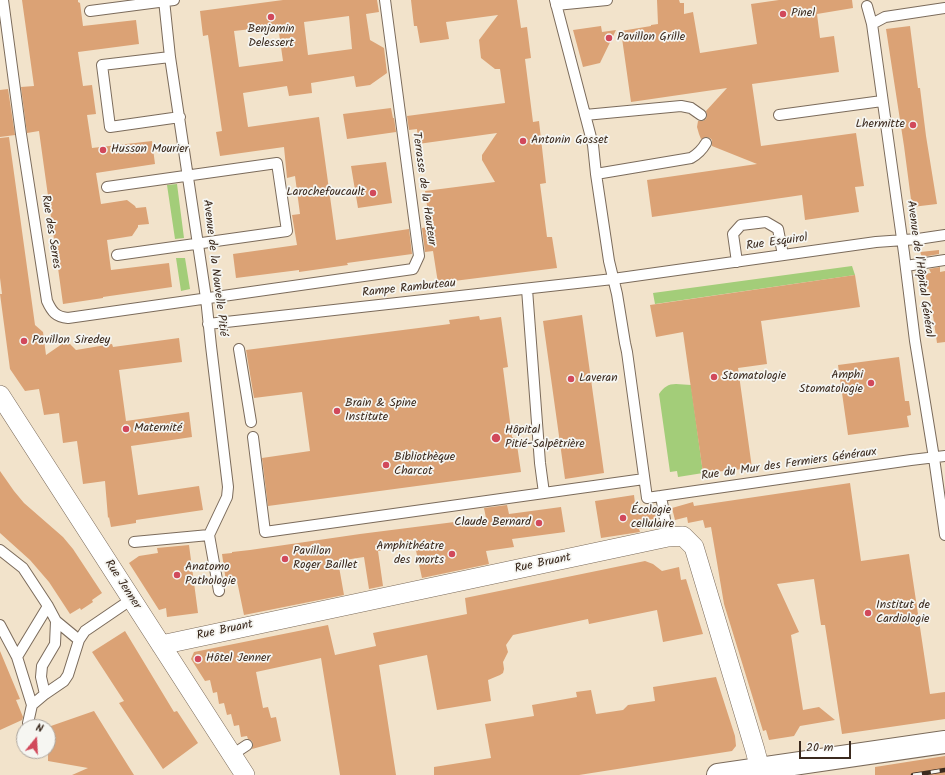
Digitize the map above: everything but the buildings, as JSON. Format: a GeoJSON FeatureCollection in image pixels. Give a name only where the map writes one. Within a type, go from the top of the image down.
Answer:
{"type":"FeatureCollection","features":[{"type":"Feature","properties":{"kind":"main road"},"geometry":{"type":"LineString","coordinates":[[718,775],[772,770],[945,742]]}},
{"type":"Feature","properties":{"kind":"street","name":"Rue Jenner"},"geometry":{"type":"LineString","coordinates":[[0,395],[132,599],[160,645],[240,750],[245,775]]}},
{"type":"Feature","properties":{"kind":"street","name":"Rue Bruant"},"geometry":{"type":"LineString","coordinates":[[160,645],[668,537],[684,536],[694,547],[755,750],[772,770]]}},
{"type":"Feature","properties":{"kind":"lane","name":"Rue des Serres"},"geometry":{"type":"LineString","coordinates":[[3,0],[47,301],[51,310],[61,317],[68,318],[206,298]]}},
{"type":"Feature","properties":{"kind":"lane","name":"Avenue de la Nouvelle Pitié"},"geometry":{"type":"LineString","coordinates":[[167,0],[170,57],[206,298],[228,487],[227,497],[209,535]]}},
{"type":"Feature","properties":{"kind":"lane"},"geometry":{"type":"LineString","coordinates":[[90,12],[167,0]]}},
{"type":"Feature","properties":{"kind":"lane","name":"Terrasse de la Hauteur"},"geometry":{"type":"LineString","coordinates":[[206,298],[413,269],[419,256],[385,0]]}},
{"type":"Feature","properties":{"kind":"lane"},"geometry":{"type":"LineString","coordinates":[[253,437],[265,532],[644,479],[627,352],[617,294],[609,260],[593,145],[555,2],[607,0]]}},
{"type":"Feature","properties":{"kind":"lane","name":"Avenue de l'Hôpital Général"},"geometry":{"type":"LineString","coordinates":[[867,6],[872,24],[915,341],[945,535]]}},
{"type":"Feature","properties":{"kind":"lane"},"geometry":{"type":"LineString","coordinates":[[872,24],[885,17],[945,8]]}},
{"type":"Feature","properties":{"kind":"lane"},"geometry":{"type":"LineString","coordinates":[[170,57],[102,65],[110,127],[180,117]]}},
{"type":"Feature","properties":{"kind":"lane"},"geometry":{"type":"LineString","coordinates":[[779,115],[882,101]]}},
{"type":"Feature","properties":{"kind":"lane"},"geometry":{"type":"LineString","coordinates":[[585,115],[682,106],[691,108],[701,115]]}},
{"type":"Feature","properties":{"kind":"lane"},"geometry":{"type":"LineString","coordinates":[[596,174],[691,158],[698,154],[706,143]]}},
{"type":"Feature","properties":{"kind":"lane"},"geometry":{"type":"LineString","coordinates":[[107,186],[277,163],[287,231],[117,255]]}},
{"type":"Feature","properties":{"kind":"lane"},"geometry":{"type":"LineString","coordinates":[[737,262],[733,234],[741,225],[766,222],[778,229],[783,255]]}},
{"type":"Feature","properties":{"kind":"lane","name":"Rue Esquirol"},"geometry":{"type":"LineString","coordinates":[[613,280],[876,242],[945,235]]}},
{"type":"Feature","properties":{"kind":"lane"},"geometry":{"type":"LineString","coordinates":[[906,266],[945,260]]}},
{"type":"Feature","properties":{"kind":"lane","name":"Rampe Rambuteau"},"geometry":{"type":"LineString","coordinates":[[208,324],[613,280]]}},
{"type":"Feature","properties":{"kind":"lane"},"geometry":{"type":"LineString","coordinates":[[527,289],[540,463],[544,493]]}},
{"type":"Feature","properties":{"kind":"lane"},"geometry":{"type":"LineString","coordinates":[[239,349],[251,422]]}},
{"type":"Feature","properties":{"kind":"lane","name":"Rue du Mur des Fermiers Généraux"},"geometry":{"type":"LineString","coordinates":[[644,479],[647,498],[945,456]]}},
{"type":"Feature","properties":{"kind":"lane"},"geometry":{"type":"LineString","coordinates":[[661,496],[668,537]]}},
{"type":"Feature","properties":{"kind":"lane"},"geometry":{"type":"LineString","coordinates":[[134,542],[209,535],[219,591]]}},
{"type":"Feature","properties":{"kind":"lane"},"geometry":{"type":"LineString","coordinates":[[0,550],[23,568],[56,621],[79,640]]}},
{"type":"Feature","properties":{"kind":"lane"},"geometry":{"type":"LineString","coordinates":[[32,705],[64,681],[68,675],[79,640],[85,631],[132,599]]}},
{"type":"Feature","properties":{"kind":"lane"},"geometry":{"type":"LineString","coordinates":[[17,657],[48,606]]}},
{"type":"Feature","properties":{"kind":"lane"},"geometry":{"type":"LineString","coordinates":[[45,694],[41,677],[42,666],[55,644],[56,621]]}},
{"type":"Feature","properties":{"kind":"lane"},"geometry":{"type":"LineString","coordinates":[[0,625],[17,657],[32,705],[29,719]]}},
{"type":"Feature","properties":{"kind":"green space"},"geometry":{"type":"Polygon","coordinates":[[[177,184],[184,238],[175,239],[167,185],[177,184]]]}},
{"type":"Feature","properties":{"kind":"green space"},"geometry":{"type":"Polygon","coordinates":[[[176,258],[185,258],[190,289],[181,291],[176,258]]]}},
{"type":"Feature","properties":{"kind":"green space"},"geometry":{"type":"Polygon","coordinates":[[[852,266],[855,275],[655,304],[653,293],[852,266]]]}},
{"type":"Feature","properties":{"kind":"green space"},"geometry":{"type":"Polygon","coordinates":[[[676,384],[691,385],[703,473],[678,477],[677,471],[670,472],[659,394],[666,386],[676,384]]]}},
{"type":"Feature","properties":{"kind":"railway"},"geometry":{"type":"LineString","coordinates":[[913,775],[945,770]]}},
{"type":"Feature","properties":{"kind":"place","name":"Pinel"},"geometry":{"type":"Point","coordinates":[783,14]}},
{"type":"Feature","properties":{"kind":"place","name":"Benjamin Delessert"},"geometry":{"type":"Point","coordinates":[271,17]}},
{"type":"Feature","properties":{"kind":"place","name":"Pavillon Grille"},"geometry":{"type":"Point","coordinates":[609,38]}},
{"type":"Feature","properties":{"kind":"place","name":"Lhermitte"},"geometry":{"type":"Point","coordinates":[913,125]}},
{"type":"Feature","properties":{"kind":"place","name":"Antonin Gosset"},"geometry":{"type":"Point","coordinates":[523,141]}},
{"type":"Feature","properties":{"kind":"place","name":"Husson Mourier"},"geometry":{"type":"Point","coordinates":[103,150]}},
{"type":"Feature","properties":{"kind":"place","name":"Larochefoucault"},"geometry":{"type":"Point","coordinates":[373,193]}},
{"type":"Feature","properties":{"kind":"place","name":"Pavillon Siredey"},"geometry":{"type":"Point","coordinates":[24,341]}},
{"type":"Feature","properties":{"kind":"place","name":"Stomatologie"},"geometry":{"type":"Point","coordinates":[714,377]}},
{"type":"Feature","properties":{"kind":"place","name":"Laveran"},"geometry":{"type":"Point","coordinates":[571,379]}},
{"type":"Feature","properties":{"kind":"place","name":"Amphi Stomatologie"},"geometry":{"type":"Point","coordinates":[871,383]}},
{"type":"Feature","properties":{"kind":"place","name":"Brain & Spine Institute"},"geometry":{"type":"Point","coordinates":[337,411]}},
{"type":"Feature","properties":{"kind":"place","name":"Maternité"},"geometry":{"type":"Point","coordinates":[126,429]}},
{"type":"Feature","properties":{"kind":"place","name":"Hôpital Pitié-Salpêtrière"},"geometry":{"type":"Point","coordinates":[496,438]}},
{"type":"Feature","properties":{"kind":"place","name":"Bibliothèque Charcot"},"geometry":{"type":"Point","coordinates":[386,465]}},
{"type":"Feature","properties":{"kind":"place","name":"Écologie cellulaire"},"geometry":{"type":"Point","coordinates":[623,518]}},
{"type":"Feature","properties":{"kind":"place","name":"Claude Bernard"},"geometry":{"type":"Point","coordinates":[539,523]}},
{"type":"Feature","properties":{"kind":"place","name":"Amphithéatre des morts"},"geometry":{"type":"Point","coordinates":[452,554]}},
{"type":"Feature","properties":{"kind":"place","name":"Pavillon Roger Baillet"},"geometry":{"type":"Point","coordinates":[285,559]}},
{"type":"Feature","properties":{"kind":"place","name":"Anatomo Pathologie"},"geometry":{"type":"Point","coordinates":[177,575]}},
{"type":"Feature","properties":{"kind":"place","name":"Institut de Cardiologie"},"geometry":{"type":"Point","coordinates":[868,613]}},
{"type":"Feature","properties":{"kind":"place","name":"Hôtel Jenner"},"geometry":{"type":"Point","coordinates":[198,659]}}]}
